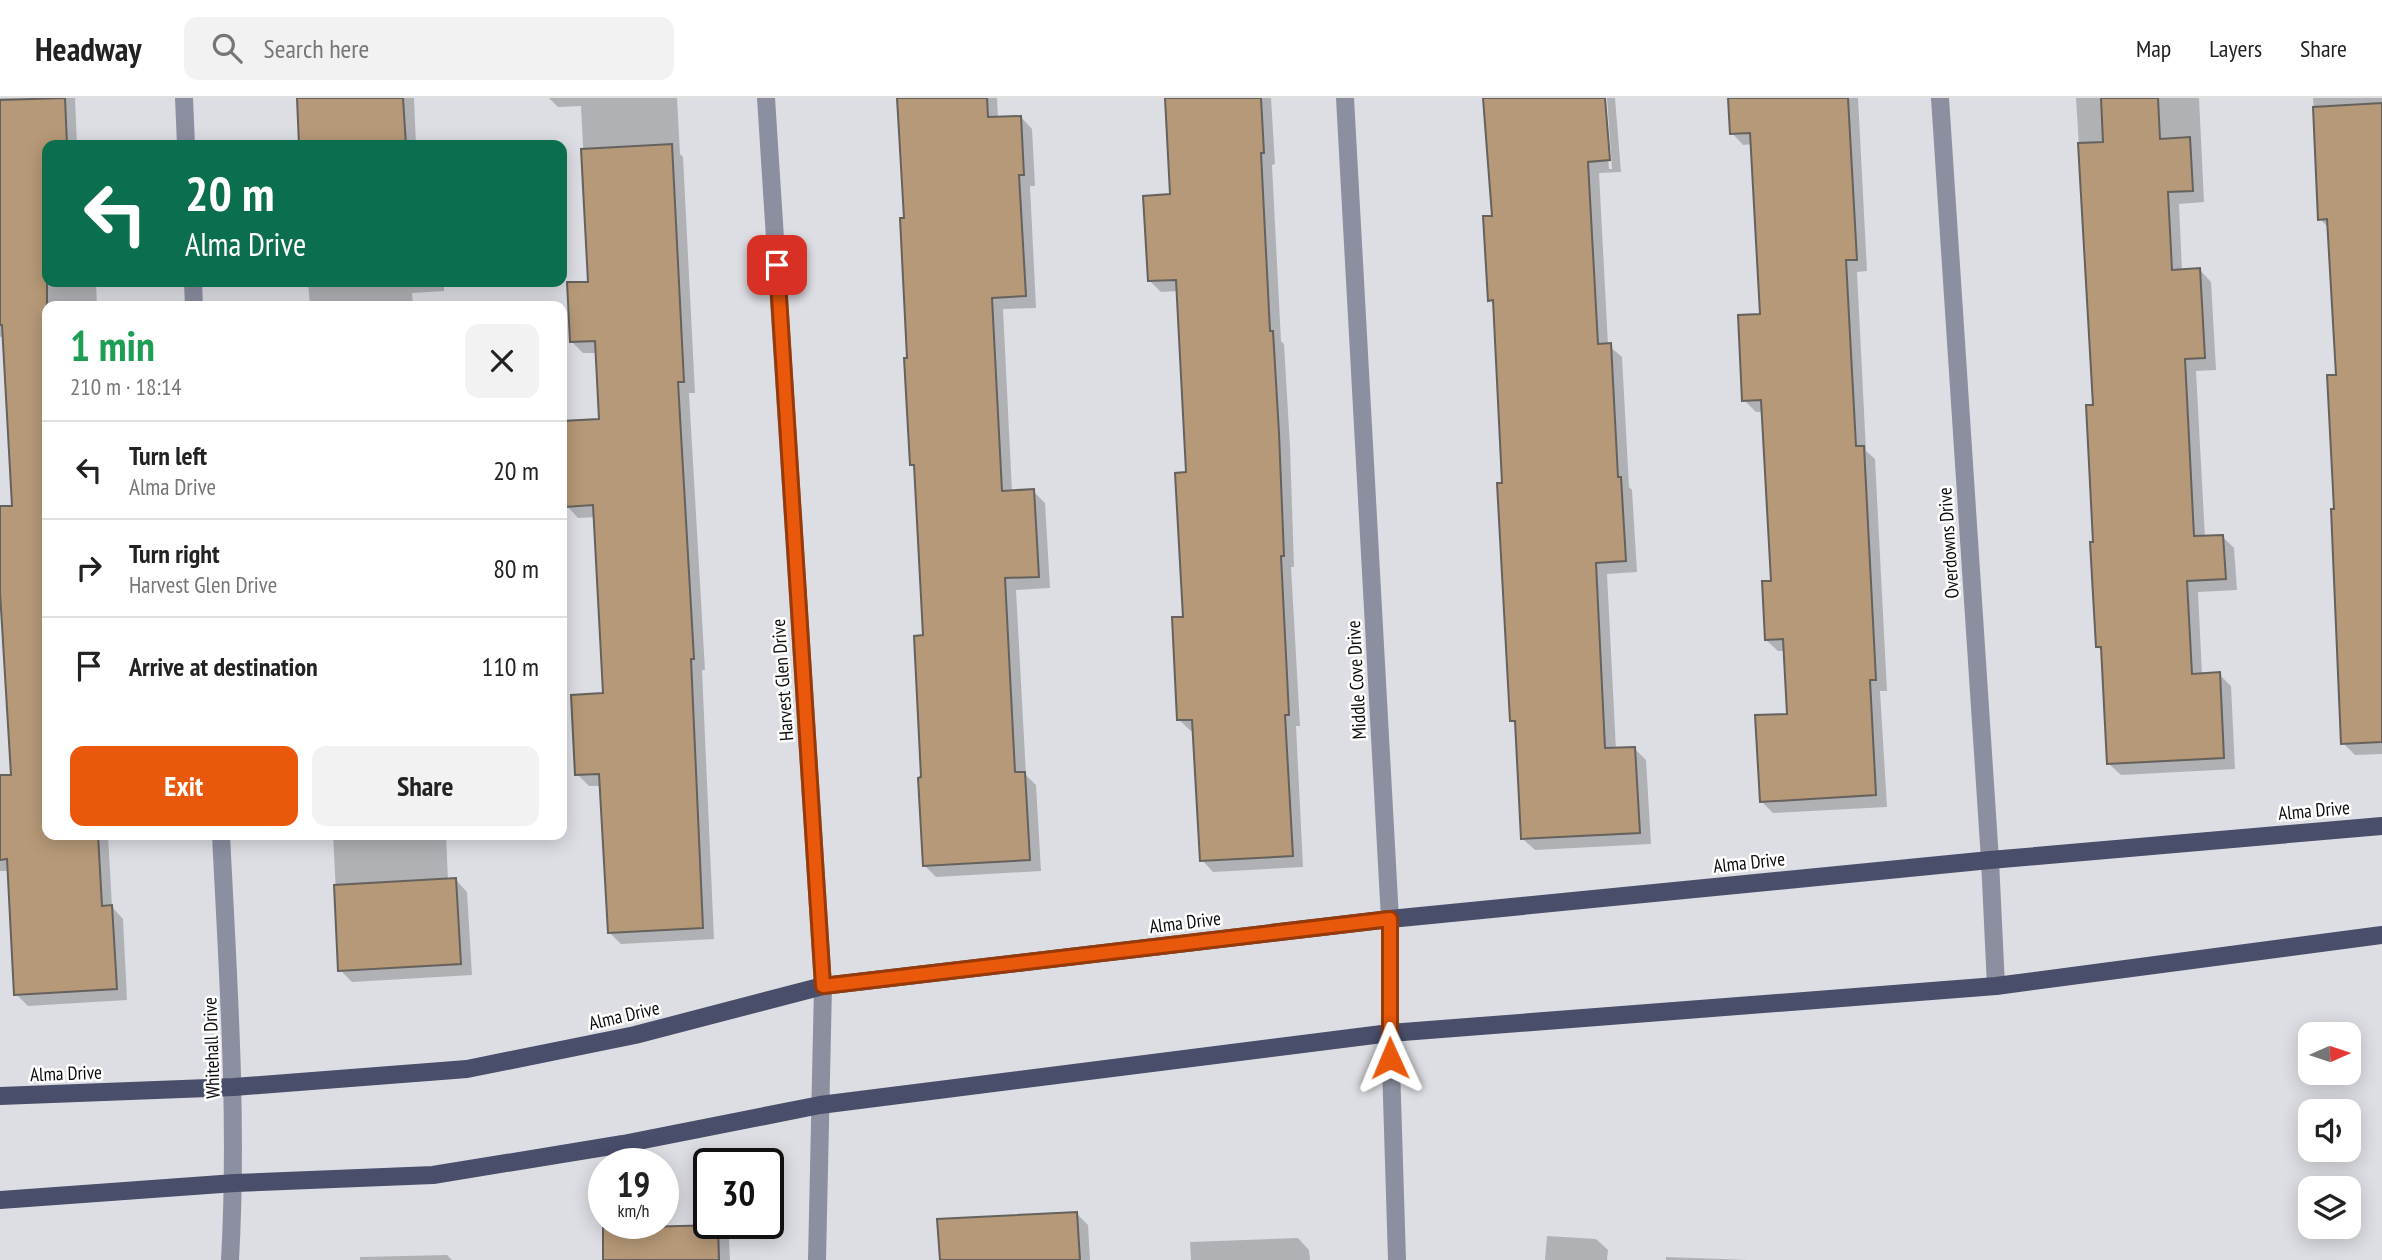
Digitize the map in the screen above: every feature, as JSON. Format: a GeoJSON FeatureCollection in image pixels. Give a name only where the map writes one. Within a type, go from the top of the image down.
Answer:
{"type":"FeatureCollection","features":[{"type":"Feature","properties":{"kind":"main road","name":"Alma Drive"},"geometry":{"type":"LineString","coordinates":[[0,1097],[234,1087],[467,1069],[635,1035],[823,986],[1390,919],[1990,860],[2382,825]]}},
{"type":"Feature","properties":{"kind":"main road"},"geometry":{"type":"LineString","coordinates":[[0,1200],[235,1183],[433,1175],[623,1144],[820,1105],[1390,1033],[1996,986],[2382,935]]}},
{"type":"Feature","properties":{"kind":"street"},"geometry":{"type":"LineString","coordinates":[[184,98],[186,140]]}},
{"type":"Feature","properties":{"kind":"street","name":"Harvest Glen Drive"},"geometry":{"type":"LineString","coordinates":[[766,98],[823,986],[817,1260]]}},
{"type":"Feature","properties":{"kind":"street","name":"Middle Cove Drive"},"geometry":{"type":"LineString","coordinates":[[1345,98],[1390,919],[1390,1033],[1397,1260]]}},
{"type":"Feature","properties":{"kind":"street","name":"Overdowns Drive"},"geometry":{"type":"LineString","coordinates":[[1940,98],[1996,986]]}},
{"type":"Feature","properties":{"kind":"street","name":"Whitehall Drive"},"geometry":{"type":"LineString","coordinates":[[221,840],[234,1087],[235,1183],[230,1260]]}},
{"type":"Feature","properties":{"kind":"building"},"geometry":{"type":"Polygon","coordinates":[[[65,98],[67,140],[42,140],[42,287],[47,287],[47,301],[42,301],[42,840],[98,840],[102,906],[112,905],[117,989],[14,995],[7,859],[0,860],[0,775],[11,775],[0,592],[0,506],[12,506],[0,325],[0,100],[65,98]]]}},
{"type":"Feature","properties":{"kind":"building"},"geometry":{"type":"Polygon","coordinates":[[[297,98],[403,98],[406,140],[299,140],[297,98]]]}},
{"type":"Feature","properties":{"kind":"building"},"geometry":{"type":"Polygon","coordinates":[[[897,98],[987,98],[988,117],[1021,116],[1024,175],[1019,175],[1026,296],[992,298],[1002,491],[1034,489],[1039,577],[1005,578],[1015,772],[1025,772],[1030,860],[923,866],[914,636],[923,635],[914,465],[910,465],[904,358],[907,358],[900,218],[904,218],[897,98]]]}},
{"type":"Feature","properties":{"kind":"building"},"geometry":{"type":"Polygon","coordinates":[[[1165,98],[1261,98],[1264,153],[1261,153],[1270,331],[1273,331],[1279,433],[1284,556],[1281,556],[1289,715],[1285,715],[1293,856],[1200,861],[1192,720],[1177,720],[1172,617],[1183,617],[1175,473],[1186,472],[1176,280],[1148,281],[1143,196],[1170,194],[1165,98]]]}},
{"type":"Feature","properties":{"kind":"building"},"geometry":{"type":"Polygon","coordinates":[[[1483,98],[1605,98],[1610,160],[1588,162],[1598,344],[1611,343],[1618,477],[1621,477],[1626,561],[1596,563],[1605,748],[1635,747],[1640,833],[1521,839],[1515,721],[1510,721],[1497,483],[1502,483],[1493,300],[1488,301],[1483,216],[1492,216],[1483,98]]]}},
{"type":"Feature","properties":{"kind":"building"},"geometry":{"type":"Polygon","coordinates":[[[1728,98],[1848,98],[1857,260],[1846,260],[1856,446],[1864,446],[1876,680],[1870,680],[1876,795],[1760,802],[1755,715],[1787,714],[1783,639],[1765,640],[1762,581],[1771,581],[1761,400],[1742,401],[1738,315],[1760,314],[1750,133],[1730,134],[1728,98]]]}},
{"type":"Feature","properties":{"kind":"building"},"geometry":{"type":"Polygon","coordinates":[[[2101,98],[2158,98],[2160,139],[2190,137],[2193,191],[2168,192],[2172,270],[2200,268],[2205,358],[2185,359],[2194,536],[2223,535],[2226,579],[2187,581],[2192,674],[2220,672],[2224,758],[2107,764],[2101,647],[2096,647],[2090,542],[2093,542],[2086,405],[2093,405],[2078,143],[2103,142],[2101,98]]]}},
{"type":"Feature","properties":{"kind":"building"},"geometry":{"type":"Polygon","coordinates":[[[2382,103],[2382,742],[2341,744],[2327,375],[2336,375],[2327,219],[2318,220],[2313,107],[2382,103]]]}},
{"type":"Feature","properties":{"kind":"building"},"geometry":{"type":"Polygon","coordinates":[[[672,144],[684,382],[678,382],[694,659],[691,659],[703,928],[608,933],[599,774],[575,775],[571,695],[603,693],[593,505],[567,507],[567,421],[599,419],[595,341],[570,342],[567,282],[588,282],[581,149],[672,144]]]}},
{"type":"Feature","properties":{"kind":"building"},"geometry":{"type":"Polygon","coordinates":[[[456,878],[461,964],[338,971],[334,885],[456,878]]]}},
{"type":"Feature","properties":{"kind":"building"},"geometry":{"type":"Polygon","coordinates":[[[1077,1212],[1080,1260],[940,1260],[937,1219],[1077,1212]]]}},
{"type":"Feature","properties":{"kind":"building"},"geometry":{"type":"Polygon","coordinates":[[[679,1226],[693,1226],[693,1239],[718,1239],[719,1260],[603,1260],[603,1239],[679,1239],[679,1226]]]}},
{"type":"Feature","properties":{"kind":"route"},"geometry":{"type":"LineString","coordinates":[[777,265],[823,986],[1390,919],[1390,1058]]}}]}
